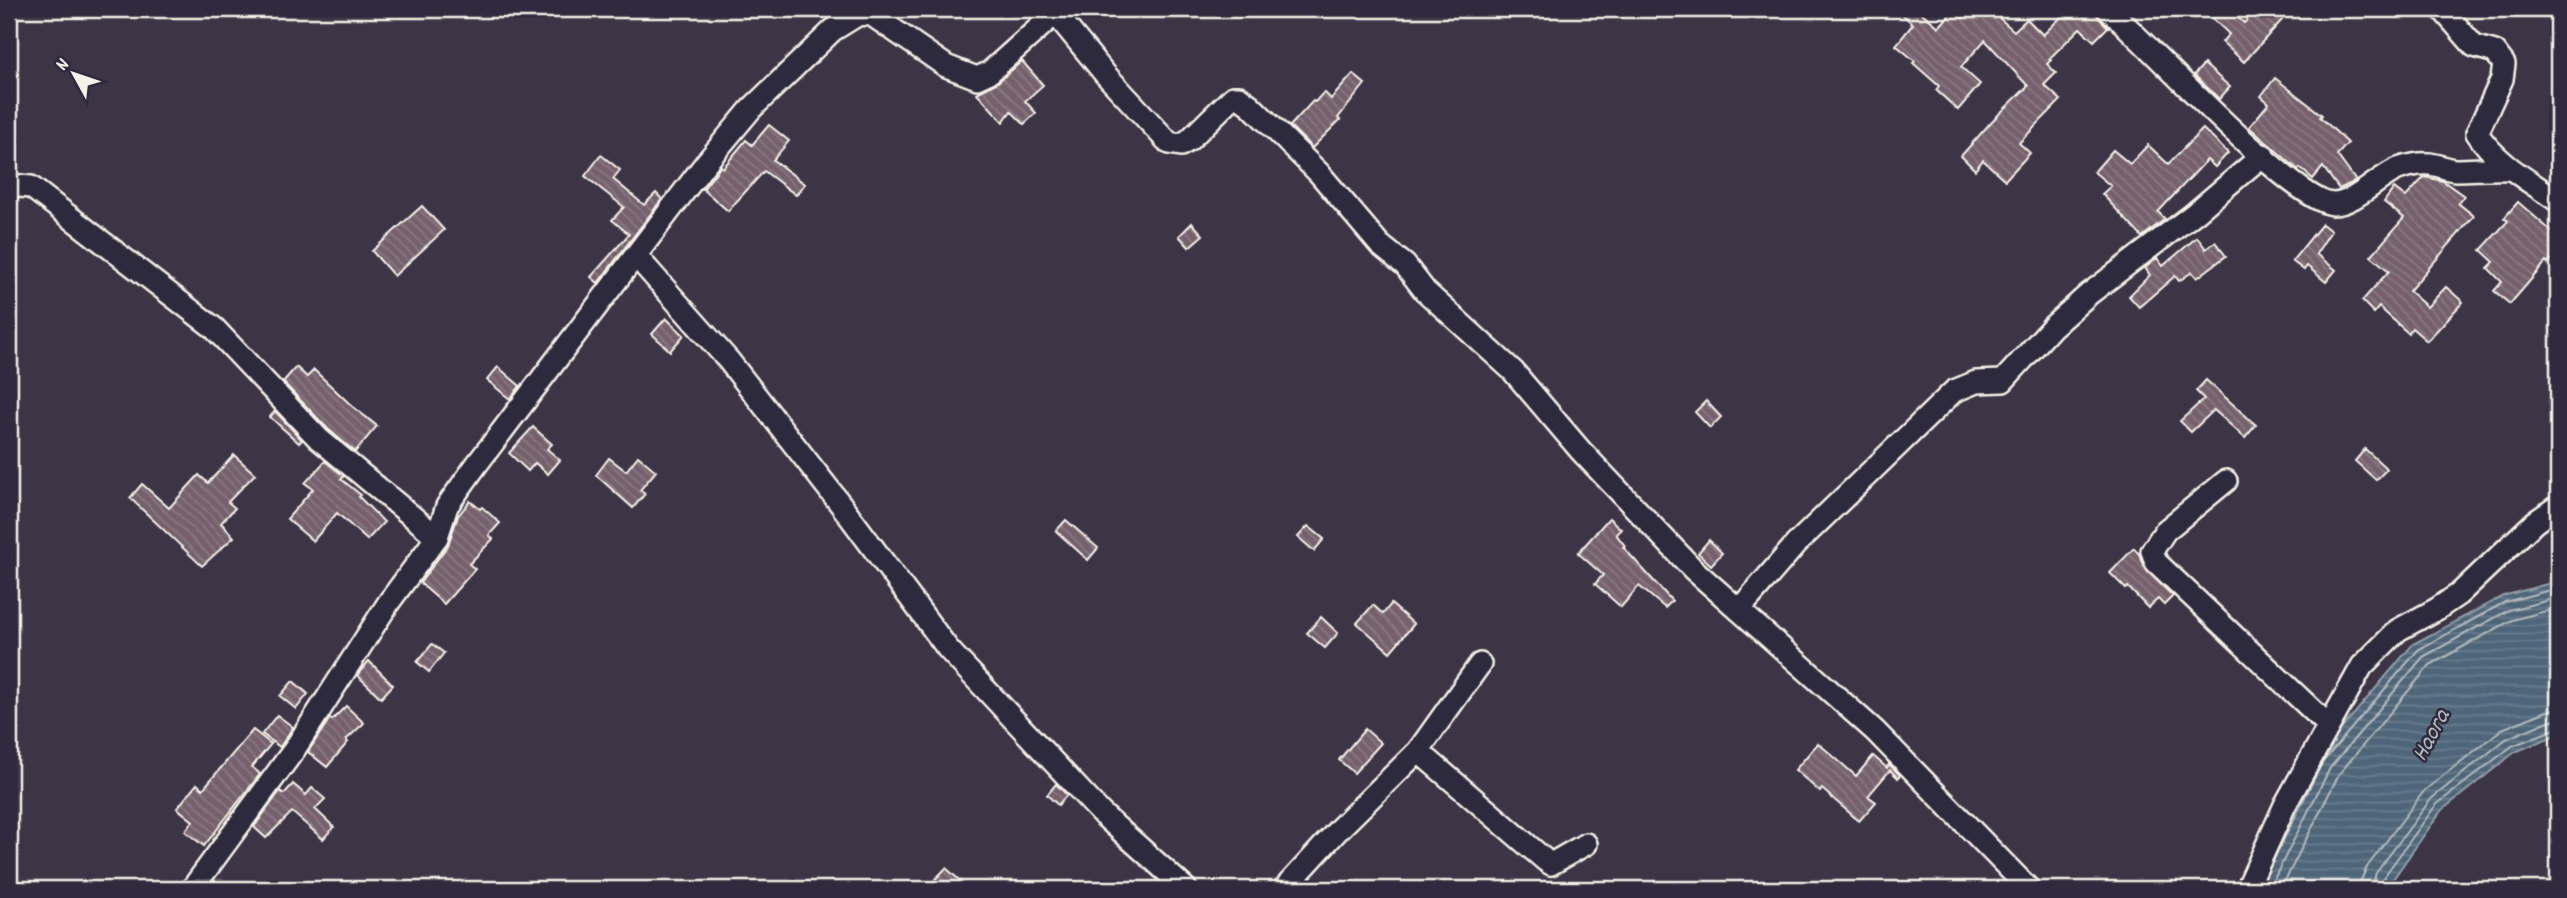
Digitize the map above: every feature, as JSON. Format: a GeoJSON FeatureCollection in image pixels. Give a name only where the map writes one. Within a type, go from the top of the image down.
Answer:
{"type":"FeatureCollection","features":[{"type":"Feature","properties":{"kind":"street"},"geometry":{"type":"LineString","coordinates":[[2108,9],[2195,95],[2263,155],[2320,200],[2332,204],[2352,198],[2397,170],[2419,164],[2435,164],[2451,170],[2487,167],[2509,169]]}},
{"type":"Feature","properties":{"kind":"street"},"geometry":{"type":"LineString","coordinates":[[2442,9],[2474,46],[2495,52],[2504,64],[2502,79],[2477,133],[2488,150],[2509,169],[2558,201]]}},
{"type":"Feature","properties":{"kind":"street"},"geometry":{"type":"LineString","coordinates":[[192,889],[294,750],[389,602],[437,537],[447,506],[548,369],[637,257],[705,164],[751,109],[833,30],[859,14],[872,15],[946,66],[977,78],[990,72],[1057,11],[1105,74],[1170,143],[1181,145],[1189,140],[1233,97],[1239,97],[1250,105],[1319,173],[1380,245],[1405,265],[1425,291],[1513,371],[1581,451],[1694,570],[1875,731],[2029,889]]}},
{"type":"Feature","properties":{"kind":"street"},"geometry":{"type":"LineString","coordinates":[[1739,610],[1796,544],[1954,391],[1976,382],[2003,381],[2052,327],[2079,303],[2195,214],[2263,155]]}},
{"type":"Feature","properties":{"kind":"street"},"geometry":{"type":"LineString","coordinates":[[9,185],[30,187],[214,328],[319,439],[437,537]]}},
{"type":"Feature","properties":{"kind":"street"},"geometry":{"type":"LineString","coordinates":[[637,257],[729,361],[842,506],[948,649],[1102,814],[1186,889]]}},
{"type":"Feature","properties":{"kind":"street"},"geometry":{"type":"LineString","coordinates":[[2225,481],[2165,531],[2152,551],[2156,562],[2328,725]]}},
{"type":"Feature","properties":{"kind":"street"},"geometry":{"type":"LineString","coordinates":[[2247,889],[2285,805],[2362,666],[2398,630],[2438,609],[2459,594],[2535,522],[2558,506]]}},
{"type":"Feature","properties":{"kind":"street"},"geometry":{"type":"LineString","coordinates":[[1283,889],[1418,751],[1480,664]]}},
{"type":"Feature","properties":{"kind":"street"},"geometry":{"type":"LineString","coordinates":[[1418,751],[1552,864],[1586,844]]}},
{"type":"Feature","properties":{"kind":"water","name":"Haora"},"geometry":{"type":"Polygon","coordinates":[[[2558,581],[2558,734],[2515,752],[2441,811],[2386,889],[2251,889],[2316,759],[2413,644],[2503,596],[2558,581]]]}},
{"type":"Feature","properties":{"kind":"building"},"geometry":{"type":"Polygon","coordinates":[[[1896,9],[1917,9],[1939,27],[1954,10],[1963,18],[1970,9],[1989,9],[2014,31],[2027,19],[2043,35],[2069,9],[2095,9],[2108,27],[2094,41],[2080,28],[2049,59],[2051,60],[2047,64],[2056,73],[2044,85],[2061,100],[2019,143],[2030,153],[2005,180],[1983,160],[1975,170],[1961,156],[2028,86],[1985,40],[1961,67],[1980,84],[1958,110],[1936,90],[1939,86],[1896,45],[1913,24],[1896,9]]]}},
{"type":"Feature","properties":{"kind":"building"},"geometry":{"type":"Polygon","coordinates":[[[2223,9],[2228,9],[2244,23],[2257,9],[2292,9],[2244,62],[2222,42],[2229,34],[2213,19],[2223,9]]]}},
{"type":"Feature","properties":{"kind":"building"},"geometry":{"type":"Polygon","coordinates":[[[1022,61],[1043,85],[1025,101],[1036,113],[1024,124],[1011,111],[1003,122],[977,93],[998,82],[1022,61]]]}},
{"type":"Feature","properties":{"kind":"building"},"geometry":{"type":"Polygon","coordinates":[[[2204,64],[2230,87],[2219,99],[2194,75],[2204,64]]]}},
{"type":"Feature","properties":{"kind":"building"},"geometry":{"type":"Polygon","coordinates":[[[1353,74],[1365,84],[1338,118],[1340,120],[1312,148],[1290,126],[1324,92],[1331,99],[1353,74]]]}},
{"type":"Feature","properties":{"kind":"building"},"geometry":{"type":"Polygon","coordinates":[[[2275,78],[2322,115],[2320,117],[2348,143],[2337,155],[2356,181],[2339,189],[2323,167],[2313,179],[2300,168],[2298,170],[2249,127],[2269,103],[2261,96],[2275,78]]]}},
{"type":"Feature","properties":{"kind":"building"},"geometry":{"type":"Polygon","coordinates":[[[769,125],[789,141],[773,160],[805,184],[796,195],[764,171],[728,211],[703,189],[746,140],[752,145],[769,125]]]}},
{"type":"Feature","properties":{"kind":"building"},"geometry":{"type":"Polygon","coordinates":[[[2203,129],[2228,153],[2215,167],[2207,160],[2158,212],[2165,219],[2142,237],[2102,194],[2111,186],[2094,172],[2113,150],[2130,164],[2148,145],[2168,164],[2203,129]]]}},
{"type":"Feature","properties":{"kind":"building"},"geometry":{"type":"Polygon","coordinates":[[[601,155],[620,170],[613,179],[644,205],[656,193],[662,199],[598,283],[591,277],[629,234],[612,220],[624,207],[585,176],[601,155]]]}},
{"type":"Feature","properties":{"kind":"building"},"geometry":{"type":"Polygon","coordinates":[[[2424,177],[2443,181],[2464,196],[2458,203],[2474,216],[2409,291],[2427,307],[2446,287],[2463,302],[2427,341],[2412,328],[2408,333],[2379,307],[2374,313],[2362,301],[2389,271],[2371,256],[2404,218],[2384,202],[2394,188],[2406,197],[2424,177]]]}},
{"type":"Feature","properties":{"kind":"building"},"geometry":{"type":"Polygon","coordinates":[[[2518,202],[2558,237],[2558,253],[2548,264],[2546,262],[2510,304],[2494,291],[2502,282],[2488,268],[2494,262],[2481,250],[2508,221],[2504,218],[2518,202]]]}},
{"type":"Feature","properties":{"kind":"building"},"geometry":{"type":"Polygon","coordinates":[[[422,206],[444,230],[394,276],[372,251],[422,206]]]}},
{"type":"Feature","properties":{"kind":"building"},"geometry":{"type":"Polygon","coordinates":[[[1192,223],[1203,235],[1189,247],[1179,236],[1192,223]]]}},
{"type":"Feature","properties":{"kind":"building"},"geometry":{"type":"Polygon","coordinates":[[[2322,224],[2331,231],[2316,254],[2336,270],[2326,282],[2307,266],[2304,270],[2292,261],[2322,224]]]}},
{"type":"Feature","properties":{"kind":"building"},"geometry":{"type":"Polygon","coordinates":[[[2197,237],[2206,249],[2215,242],[2226,256],[2197,278],[2192,272],[2179,281],[2175,276],[2139,307],[2129,296],[2150,275],[2145,268],[2157,258],[2163,266],[2197,237]]]}},
{"type":"Feature","properties":{"kind":"building"},"geometry":{"type":"Polygon","coordinates":[[[666,318],[684,335],[670,351],[652,334],[666,318]]]}},
{"type":"Feature","properties":{"kind":"building"},"geometry":{"type":"Polygon","coordinates":[[[296,367],[307,377],[314,370],[377,426],[355,452],[328,429],[283,382],[296,367]]]}},
{"type":"Feature","properties":{"kind":"building"},"geometry":{"type":"Polygon","coordinates":[[[498,367],[520,386],[510,399],[487,380],[498,367]]]}},
{"type":"Feature","properties":{"kind":"building"},"geometry":{"type":"Polygon","coordinates":[[[2206,380],[2256,425],[2245,438],[2214,410],[2191,432],[2180,421],[2204,399],[2196,391],[2206,380]]]}},
{"type":"Feature","properties":{"kind":"building"},"geometry":{"type":"Polygon","coordinates":[[[1706,401],[1721,417],[1710,428],[1695,412],[1706,401]]]}},
{"type":"Feature","properties":{"kind":"building"},"geometry":{"type":"Polygon","coordinates":[[[275,411],[302,440],[299,443],[270,417],[275,411]]]}},
{"type":"Feature","properties":{"kind":"building"},"geometry":{"type":"Polygon","coordinates":[[[533,427],[552,444],[547,449],[560,460],[548,474],[535,463],[528,471],[509,453],[533,427]]]}},
{"type":"Feature","properties":{"kind":"building"},"geometry":{"type":"Polygon","coordinates":[[[2365,449],[2387,469],[2376,480],[2355,461],[2365,449]]]}},
{"type":"Feature","properties":{"kind":"building"},"geometry":{"type":"Polygon","coordinates":[[[234,455],[255,474],[228,502],[235,508],[221,523],[234,537],[202,566],[130,498],[142,484],[169,508],[199,475],[208,483],[234,455]]]}},
{"type":"Feature","properties":{"kind":"building"},"geometry":{"type":"Polygon","coordinates":[[[638,456],[656,471],[640,490],[645,494],[633,508],[596,475],[609,458],[626,471],[638,456]]]}},
{"type":"Feature","properties":{"kind":"building"},"geometry":{"type":"Polygon","coordinates":[[[325,461],[344,476],[341,479],[361,495],[359,497],[384,522],[367,540],[337,513],[313,541],[287,519],[313,489],[305,483],[325,461]]]}},
{"type":"Feature","properties":{"kind":"building"},"geometry":{"type":"Polygon","coordinates":[[[470,501],[480,509],[482,507],[500,523],[489,535],[493,539],[469,564],[475,569],[444,604],[420,583],[448,545],[458,516],[470,501]]]}},
{"type":"Feature","properties":{"kind":"building"},"geometry":{"type":"Polygon","coordinates":[[[1609,518],[1621,529],[1616,534],[1625,546],[1623,547],[1672,601],[1665,608],[1639,586],[1621,607],[1595,584],[1603,575],[1578,553],[1609,518]]]}},
{"type":"Feature","properties":{"kind":"building"},"geometry":{"type":"Polygon","coordinates":[[[1066,520],[1098,548],[1088,560],[1056,531],[1066,520]]]}},
{"type":"Feature","properties":{"kind":"building"},"geometry":{"type":"Polygon","coordinates":[[[1308,526],[1324,539],[1314,551],[1298,537],[1308,526]]]}},
{"type":"Feature","properties":{"kind":"building"},"geometry":{"type":"Polygon","coordinates":[[[1709,540],[1722,553],[1711,565],[1698,553],[1709,540]]]}},
{"type":"Feature","properties":{"kind":"building"},"geometry":{"type":"Polygon","coordinates":[[[2134,548],[2147,571],[2173,596],[2164,605],[2158,599],[2148,608],[2110,573],[2134,548]]]}},
{"type":"Feature","properties":{"kind":"building"},"geometry":{"type":"Polygon","coordinates":[[[1391,604],[1414,624],[1390,652],[1357,623],[1373,605],[1383,614],[1391,604]]]}},
{"type":"Feature","properties":{"kind":"building"},"geometry":{"type":"Polygon","coordinates":[[[1321,617],[1338,633],[1325,648],[1307,633],[1321,617]]]}},
{"type":"Feature","properties":{"kind":"building"},"geometry":{"type":"Polygon","coordinates":[[[432,644],[444,653],[429,672],[417,662],[432,644]]]}},
{"type":"Feature","properties":{"kind":"building"},"geometry":{"type":"Polygon","coordinates":[[[369,661],[393,685],[381,698],[357,675],[369,661]]]}},
{"type":"Feature","properties":{"kind":"building"},"geometry":{"type":"Polygon","coordinates":[[[293,681],[308,694],[296,709],[280,696],[293,681]]]}},
{"type":"Feature","properties":{"kind":"building"},"geometry":{"type":"Polygon","coordinates":[[[346,706],[364,723],[346,740],[348,742],[327,767],[308,752],[330,718],[332,720],[346,706]]]}},
{"type":"Feature","properties":{"kind":"building"},"geometry":{"type":"Polygon","coordinates":[[[277,715],[293,727],[280,747],[262,734],[277,715]]]}},
{"type":"Feature","properties":{"kind":"building"},"geometry":{"type":"Polygon","coordinates":[[[1365,729],[1381,743],[1354,773],[1339,760],[1365,729]]]}},
{"type":"Feature","properties":{"kind":"building"},"geometry":{"type":"Polygon","coordinates":[[[253,730],[271,744],[252,767],[260,774],[204,846],[185,831],[193,821],[177,808],[197,784],[203,789],[253,730]]]}},
{"type":"Feature","properties":{"kind":"building"},"geometry":{"type":"Polygon","coordinates":[[[1818,743],[1856,776],[1873,756],[1887,768],[1889,764],[1900,775],[1898,778],[1890,770],[1868,796],[1876,802],[1859,821],[1795,770],[1818,743]]]}},
{"type":"Feature","properties":{"kind":"building"},"geometry":{"type":"Polygon","coordinates":[[[293,784],[306,795],[312,788],[325,799],[315,809],[334,827],[323,839],[292,812],[266,838],[254,827],[280,791],[284,794],[293,784]]]}},
{"type":"Feature","properties":{"kind":"building"},"geometry":{"type":"Polygon","coordinates":[[[1056,784],[1067,795],[1058,805],[1047,795],[1056,784]]]}},
{"type":"Feature","properties":{"kind":"building"},"geometry":{"type":"Polygon","coordinates":[[[946,868],[969,889],[926,889],[946,868]]]}}]}
